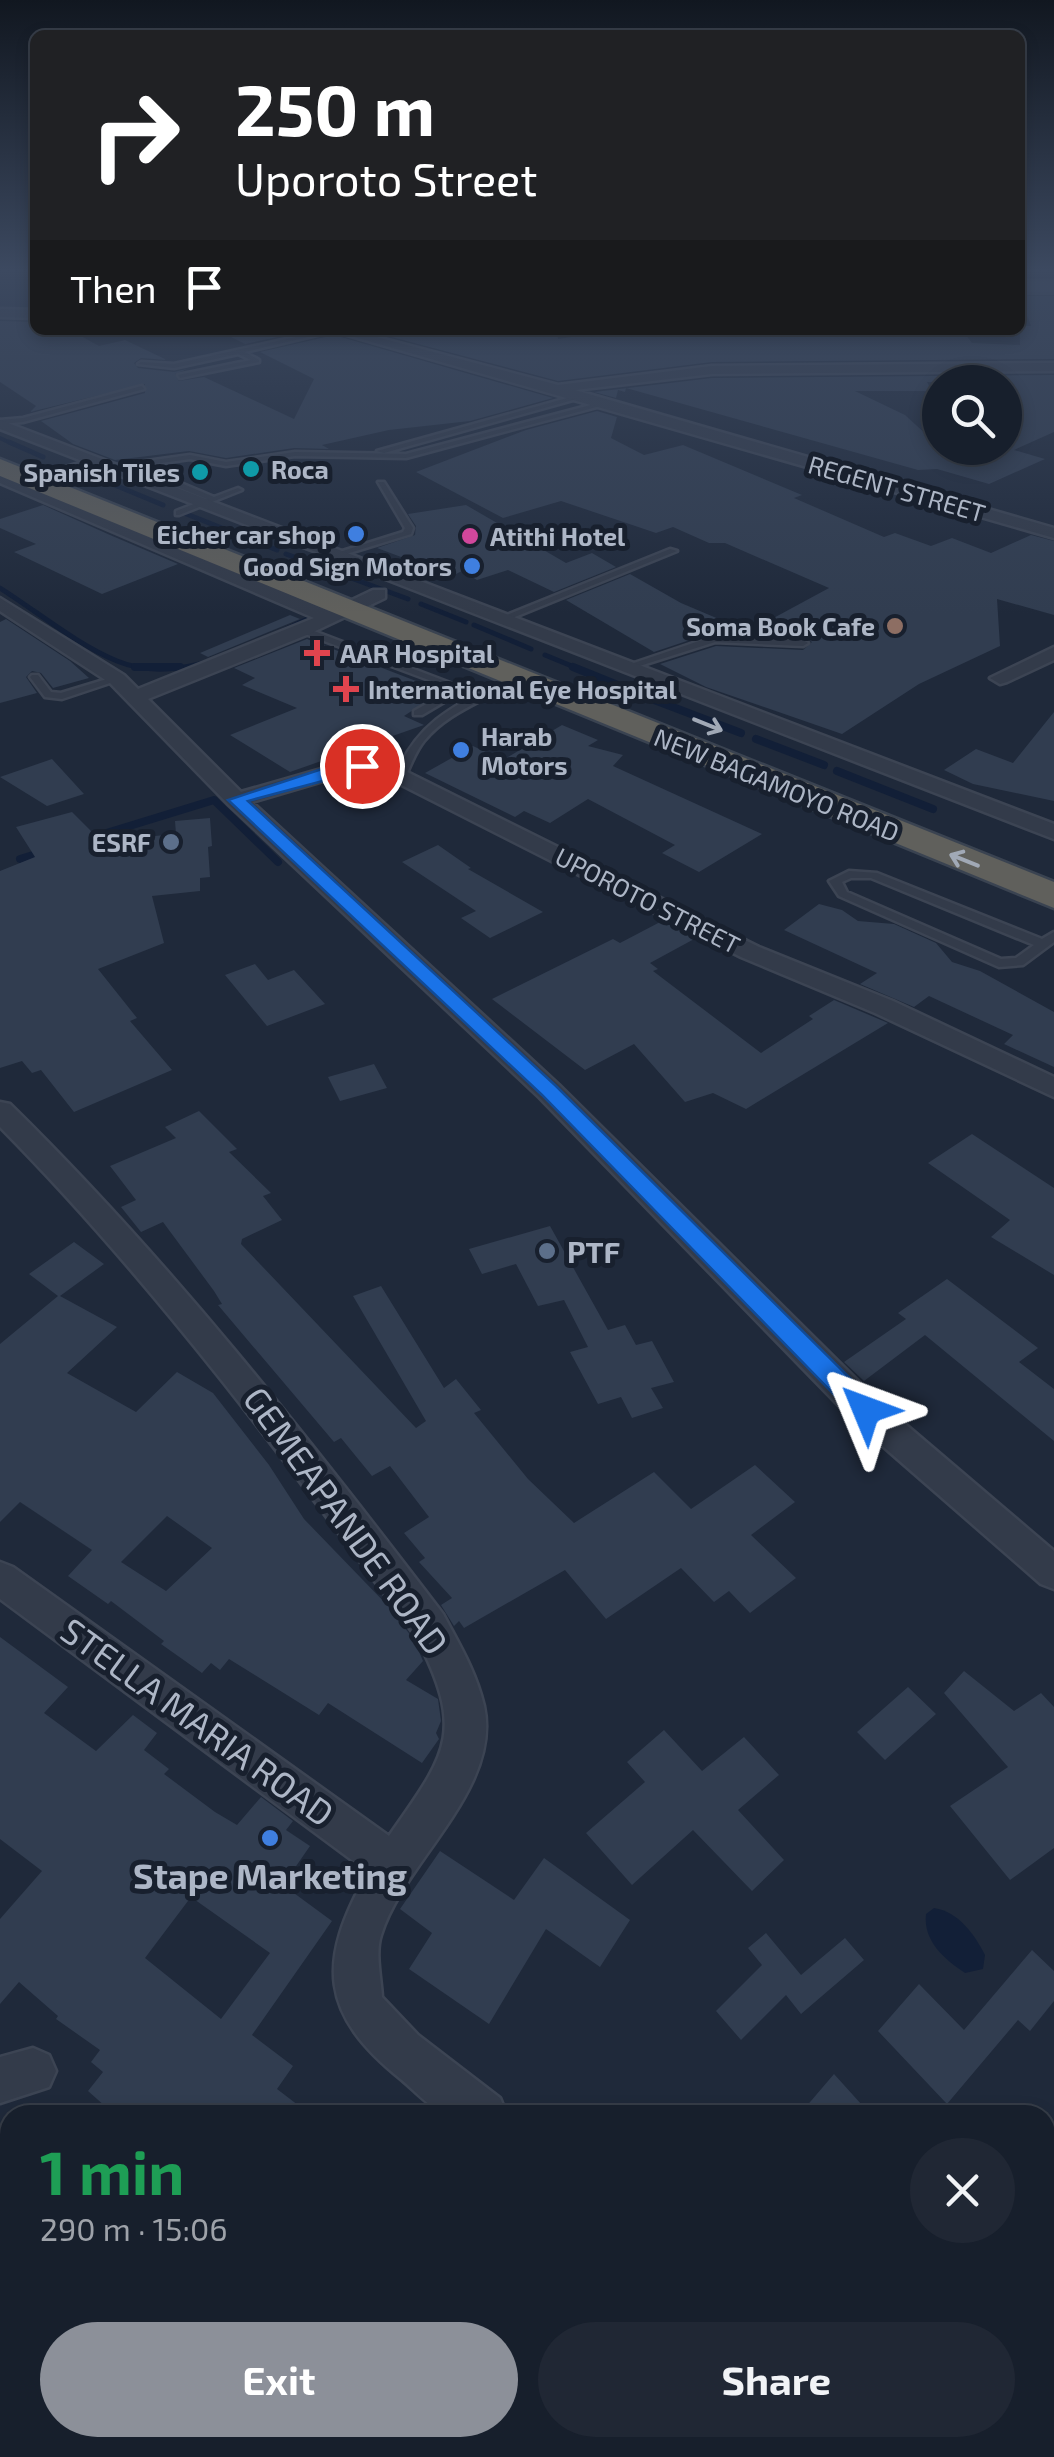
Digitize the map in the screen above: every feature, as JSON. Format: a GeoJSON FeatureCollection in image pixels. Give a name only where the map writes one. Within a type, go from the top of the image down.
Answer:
{"type":"FeatureCollection","features":[{"type":"Feature","properties":{"kind":"highway","name":"NEW BAGAMOYO ROAD"},"geometry":{"type":"LineString","coordinates":[[0,442],[196,505],[379,594],[1054,863]]}},
{"type":"Feature","properties":{"kind":"highway","name":"NEW BAGAMOYO ROAD"},"geometry":{"type":"LineString","coordinates":[[0,467],[336,613],[514,678],[1054,896]]}},
{"type":"Feature","properties":{"kind":"street","name":"REGENT STREET"},"geometry":{"type":"LineString","coordinates":[[541,385],[1054,533]]}},
{"type":"Feature","properties":{"kind":"street"},"geometry":{"type":"LineString","coordinates":[[554,388],[583,385]]}},
{"type":"Feature","properties":{"kind":"street"},"geometry":{"type":"LineString","coordinates":[[0,423],[77,466]]}},
{"type":"Feature","properties":{"kind":"street"},"geometry":{"type":"LineString","coordinates":[[0,477],[336,613]]}},
{"type":"Feature","properties":{"kind":"street"},"geometry":{"type":"LineString","coordinates":[[196,505],[1054,832]]}},
{"type":"Feature","properties":{"kind":"street"},"geometry":{"type":"LineString","coordinates":[[134,698],[303,630],[379,594]]}},
{"type":"Feature","properties":{"kind":"street"},"geometry":{"type":"LineString","coordinates":[[0,603],[118,679],[236,800],[549,1090],[866,1410],[1054,1573]]}},
{"type":"Feature","properties":{"kind":"street"},"geometry":{"type":"LineString","coordinates":[[1000,678],[1054,653]]}},
{"type":"Feature","properties":{"kind":"street","name":"UPOROTO STREET"},"geometry":{"type":"LineString","coordinates":[[236,800],[349,767],[373,766],[401,776],[750,952],[884,1007],[1054,1088]]}},
{"type":"Feature","properties":{"kind":"street","name":"GEMEAPANDE ROAD"},"geometry":{"type":"LineString","coordinates":[[0,1110],[66,1172],[241,1376],[430,1626],[454,1665],[466,1711],[464,1762],[394,1864],[359,1936],[360,2006],[402,2052],[470,2105]]}},
{"type":"Feature","properties":{"kind":"street","name":"STELLA MARIA ROAD"},"geometry":{"type":"LineString","coordinates":[[0,1578],[394,1864]]}},
{"type":"Feature","properties":{"kind":"lane"},"geometry":{"type":"LineString","coordinates":[[0,423],[142,388]]}},
{"type":"Feature","properties":{"kind":"lane"},"geometry":{"type":"LineString","coordinates":[[373,455],[578,397]]}},
{"type":"Feature","properties":{"kind":"lane"},"geometry":{"type":"LineString","coordinates":[[77,466],[111,468],[190,457],[226,464],[295,454],[406,456],[602,404]]}},
{"type":"Feature","properties":{"kind":"lane"},"geometry":{"type":"LineString","coordinates":[[140,469],[196,505],[238,490]]}},
{"type":"Feature","properties":{"kind":"lane"},"geometry":{"type":"LineString","coordinates":[[336,556],[406,534],[409,528],[382,484]]}},
{"type":"Feature","properties":{"kind":"lane"},"geometry":{"type":"LineString","coordinates":[[502,619],[673,551]]}},
{"type":"Feature","properties":{"kind":"lane"},"geometry":{"type":"LineString","coordinates":[[303,630],[461,689],[418,713]]}},
{"type":"Feature","properties":{"kind":"lane"},"geometry":{"type":"LineString","coordinates":[[627,668],[694,642],[714,639],[803,643]]}},
{"type":"Feature","properties":{"kind":"lane"},"geometry":{"type":"LineString","coordinates":[[35,677],[48,696],[62,696],[118,679]]}},
{"type":"Feature","properties":{"kind":"lane"},"geometry":{"type":"LineString","coordinates":[[401,776],[408,750],[422,732],[514,678]]}},
{"type":"Feature","properties":{"kind":"lane"},"geometry":{"type":"LineString","coordinates":[[848,874],[874,875],[1048,940],[1018,962],[999,963],[843,894],[834,881],[848,874]]}},
{"type":"Feature","properties":{"kind":"water"},"geometry":{"type":"Polygon","coordinates":[[[934,1908],[951,1914],[971,1932],[985,1955],[983,1969],[965,1973],[936,1948],[926,1924],[926,1914],[934,1908]]]}},
{"type":"Feature","properties":{"kind":"building"},"geometry":{"type":"Polygon","coordinates":[[[4,385],[142,385],[30,412],[36,406],[4,385]]]}},
{"type":"Feature","properties":{"kind":"building"},"geometry":{"type":"Polygon","coordinates":[[[145,385],[220,385],[294,419],[311,385],[507,385],[553,398],[470,421],[389,430],[322,445],[329,449],[294,448],[226,458],[189,451],[115,460],[73,444],[41,421],[145,393],[145,385]]]}},
{"type":"Feature","properties":{"kind":"building"},"geometry":{"type":"Polygon","coordinates":[[[655,385],[922,385],[922,391],[855,391],[905,415],[922,431],[922,465],[1022,465],[1022,452],[1045,459],[989,484],[937,469],[918,470],[627,388],[655,385]]]}},
{"type":"Feature","properties":{"kind":"building"},"geometry":{"type":"Polygon","coordinates":[[[1022,385],[1054,385],[1054,432],[1022,446],[1022,385]]]}},
{"type":"Feature","properties":{"kind":"building"},"geometry":{"type":"Polygon","coordinates":[[[626,388],[625,392],[618,390],[616,398],[594,392],[626,388]]]}},
{"type":"Feature","properties":{"kind":"building"},"geometry":{"type":"Polygon","coordinates":[[[597,411],[617,417],[611,438],[644,455],[683,445],[802,495],[794,498],[884,537],[895,533],[931,546],[952,538],[991,553],[1031,535],[1054,541],[1054,615],[997,599],[1000,646],[919,684],[842,734],[706,687],[660,664],[716,646],[803,650],[812,642],[803,636],[714,632],[654,652],[566,600],[630,574],[681,603],[740,628],[761,619],[768,621],[829,588],[725,543],[709,543],[673,527],[656,533],[561,501],[503,518],[416,472],[526,430],[597,411]]]}},
{"type":"Feature","properties":{"kind":"building"},"geometry":{"type":"Polygon","coordinates":[[[43,505],[178,564],[102,594],[14,552],[36,544],[0,528],[0,519],[43,505]]]}},
{"type":"Feature","properties":{"kind":"building"},"geometry":{"type":"Polygon","coordinates":[[[466,505],[566,563],[592,553],[616,567],[554,592],[508,570],[477,580],[462,571],[452,576],[377,548],[415,535],[416,526],[408,514],[466,505]]]}},
{"type":"Feature","properties":{"kind":"building"},"geometry":{"type":"Polygon","coordinates":[[[290,615],[300,619],[208,657],[200,653],[290,615]]]}},
{"type":"Feature","properties":{"kind":"building"},"geometry":{"type":"Polygon","coordinates":[[[6,619],[89,678],[53,688],[41,673],[32,671],[26,677],[37,693],[0,703],[0,622],[6,619]]]}},
{"type":"Feature","properties":{"kind":"building"},"geometry":{"type":"Polygon","coordinates":[[[307,639],[442,691],[404,716],[424,725],[290,772],[230,735],[297,708],[242,685],[255,678],[234,668],[307,639]]]}},
{"type":"Feature","properties":{"kind":"building"},"geometry":{"type":"Polygon","coordinates":[[[1054,712],[1054,801],[973,784],[944,770],[976,749],[1013,763],[1054,712]]]}},
{"type":"Feature","properties":{"kind":"building"},"geometry":{"type":"Polygon","coordinates":[[[562,725],[598,740],[588,746],[623,755],[613,766],[762,834],[699,872],[662,853],[675,845],[588,799],[550,823],[524,811],[515,817],[425,773],[473,746],[503,760],[562,725]]]}},
{"type":"Feature","properties":{"kind":"building"},"geometry":{"type":"Polygon","coordinates":[[[52,759],[84,794],[47,806],[0,777],[52,759]]]}},
{"type":"Feature","properties":{"kind":"building"},"geometry":{"type":"Polygon","coordinates":[[[72,812],[101,841],[176,834],[175,821],[210,818],[212,846],[208,847],[210,877],[200,878],[200,891],[152,896],[164,943],[98,969],[137,1018],[130,1021],[172,1070],[74,1112],[41,1070],[32,1073],[22,1061],[0,1068],[0,871],[35,857],[16,827],[72,812]]]}},
{"type":"Feature","properties":{"kind":"building"},"geometry":{"type":"Polygon","coordinates":[[[438,845],[471,868],[468,869],[543,912],[490,938],[461,918],[476,911],[402,862],[438,845]]]}},
{"type":"Feature","properties":{"kind":"building"},"geometry":{"type":"Polygon","coordinates":[[[819,904],[842,910],[858,921],[894,924],[936,943],[952,962],[980,971],[1054,1012],[1054,1067],[1004,1044],[1013,1035],[929,996],[914,1007],[860,984],[877,973],[784,930],[819,904]]]}},
{"type":"Feature","properties":{"kind":"building"},"geometry":{"type":"Polygon","coordinates":[[[662,921],[696,938],[650,963],[658,969],[653,971],[761,1053],[813,1019],[809,1016],[834,1000],[888,1023],[746,1109],[713,1093],[685,1102],[634,1044],[585,1070],[492,999],[613,939],[620,943],[662,921]]]}},
{"type":"Feature","properties":{"kind":"building"},"geometry":{"type":"Polygon","coordinates":[[[255,964],[268,980],[294,970],[325,1004],[267,1026],[225,975],[255,964]]]}},
{"type":"Feature","properties":{"kind":"building"},"geometry":{"type":"Polygon","coordinates":[[[374,1064],[387,1088],[340,1101],[328,1077],[374,1064]]]}},
{"type":"Feature","properties":{"kind":"building"},"geometry":{"type":"Polygon","coordinates":[[[199,1111],[237,1149],[229,1152],[271,1193],[263,1196],[282,1220],[242,1239],[241,1244],[416,1428],[426,1421],[353,1296],[381,1286],[444,1388],[456,1379],[481,1410],[474,1413],[528,1479],[574,1523],[654,1472],[691,1509],[755,1465],[795,1502],[751,1535],[796,1578],[750,1613],[729,1591],[714,1602],[681,1568],[606,1619],[565,1570],[464,1628],[459,1621],[454,1626],[441,1605],[452,1598],[419,1562],[425,1558],[404,1533],[429,1517],[390,1466],[372,1476],[341,1438],[334,1442],[218,1305],[222,1304],[214,1291],[163,1222],[141,1232],[121,1207],[136,1200],[110,1166],[176,1138],[165,1127],[199,1111]]]}},
{"type":"Feature","properties":{"kind":"building"},"geometry":{"type":"Polygon","coordinates":[[[972,1134],[1054,1188],[1054,1275],[991,1237],[1010,1220],[928,1163],[972,1134]]]}},
{"type":"Feature","properties":{"kind":"building"},"geometry":{"type":"Polygon","coordinates":[[[550,1226],[608,1330],[625,1325],[636,1345],[652,1341],[674,1382],[651,1388],[663,1408],[632,1418],[621,1397],[598,1404],[570,1352],[588,1347],[564,1300],[538,1306],[516,1264],[482,1274],[469,1249],[550,1226]]]}},
{"type":"Feature","properties":{"kind":"building"},"geometry":{"type":"Polygon","coordinates":[[[74,1242],[104,1264],[60,1296],[117,1327],[67,1373],[136,1412],[177,1372],[213,1393],[269,1465],[304,1519],[390,1608],[414,1640],[423,1661],[406,1680],[438,1699],[439,1739],[422,1763],[328,1703],[319,1715],[229,1659],[220,1670],[211,1663],[202,1673],[111,1601],[108,1604],[68,1576],[92,1550],[20,1502],[0,1522],[0,1344],[58,1296],[29,1274],[74,1242]],[[167,1516],[121,1562],[166,1591],[212,1548],[167,1516]]]}},
{"type":"Feature","properties":{"kind":"building"},"geometry":{"type":"Polygon","coordinates":[[[947,1279],[1038,1348],[1019,1362],[1054,1389],[1054,1441],[925,1335],[864,1381],[844,1362],[906,1319],[898,1313],[947,1279]]]}},
{"type":"Feature","properties":{"kind":"building"},"geometry":{"type":"Polygon","coordinates":[[[0,1637],[68,1687],[44,1713],[96,1751],[133,1715],[157,1733],[144,1750],[169,1769],[164,1774],[215,1812],[237,1825],[261,1797],[293,1821],[286,1830],[310,1846],[283,1885],[332,1921],[252,2035],[293,2066],[277,2089],[298,2105],[104,2105],[88,2091],[103,2072],[91,2062],[100,2050],[56,2019],[58,2016],[19,1982],[0,2004],[0,1919],[42,1871],[0,1839],[0,1637]],[[191,1897],[145,1958],[221,2019],[270,1953],[191,1897]]]}},
{"type":"Feature","properties":{"kind":"building"},"geometry":{"type":"Polygon","coordinates":[[[964,1671],[1014,1711],[1041,1693],[1054,1707],[1054,1848],[1010,1880],[950,1806],[1008,1767],[944,1693],[964,1671]]]}},
{"type":"Feature","properties":{"kind":"building"},"geometry":{"type":"Polygon","coordinates":[[[908,1687],[936,1714],[885,1760],[857,1732],[908,1687]]]}},
{"type":"Feature","properties":{"kind":"building"},"geometry":{"type":"Polygon","coordinates":[[[664,1730],[702,1771],[744,1737],[779,1775],[738,1810],[784,1860],[752,1891],[693,1830],[632,1885],[586,1833],[645,1782],[627,1762],[664,1730]]]}},
{"type":"Feature","properties":{"kind":"building"},"geometry":{"type":"Polygon","coordinates":[[[440,1851],[514,1900],[544,1858],[630,1920],[600,1967],[546,1929],[489,2024],[409,1969],[432,1933],[400,1909],[440,1851]]]}},
{"type":"Feature","properties":{"kind":"building"},"geometry":{"type":"Polygon","coordinates":[[[766,1933],[801,1975],[845,1938],[864,1960],[801,2014],[786,1995],[741,2040],[716,2011],[762,1965],[748,1948],[766,1933]]]}},
{"type":"Feature","properties":{"kind":"building"},"geometry":{"type":"Polygon","coordinates":[[[1032,1950],[1054,1971],[1054,2001],[1030,2031],[1018,2020],[947,2104],[878,2031],[919,1984],[964,2030],[1032,1950]]]}},
{"type":"Feature","properties":{"kind":"building"},"geometry":{"type":"Polygon","coordinates":[[[834,2074],[862,2105],[808,2105],[834,2074]]]}},
{"type":"Feature","properties":{"kind":"waterway"},"geometry":{"type":"LineString","coordinates":[[0,438],[15,445]]}},
{"type":"Feature","properties":{"kind":"waterway"},"geometry":{"type":"LineString","coordinates":[[9,442],[43,457]]}},
{"type":"Feature","properties":{"kind":"waterway"},"geometry":{"type":"LineString","coordinates":[[81,471],[163,505]]}},
{"type":"Feature","properties":{"kind":"waterway"},"geometry":{"type":"LineString","coordinates":[[184,513],[277,550]]}},
{"type":"Feature","properties":{"kind":"waterway"},"geometry":{"type":"LineString","coordinates":[[286,554],[408,599]]}},
{"type":"Feature","properties":{"kind":"waterway"},"geometry":{"type":"LineString","coordinates":[[0,588],[87,646],[138,667]]}},
{"type":"Feature","properties":{"kind":"waterway"},"geometry":{"type":"LineString","coordinates":[[421,604],[466,622]]}},
{"type":"Feature","properties":{"kind":"waterway"},"geometry":{"type":"LineString","coordinates":[[180,667],[243,649],[314,616]]}},
{"type":"Feature","properties":{"kind":"waterway"},"geometry":{"type":"LineString","coordinates":[[474,625],[531,649]]}},
{"type":"Feature","properties":{"kind":"waterway"},"geometry":{"type":"LineString","coordinates":[[545,655],[579,669]]}},
{"type":"Feature","properties":{"kind":"waterway"},"geometry":{"type":"LineString","coordinates":[[138,667],[180,667]]}},
{"type":"Feature","properties":{"kind":"waterway"},"geometry":{"type":"LineString","coordinates":[[138,667],[180,667]]}},
{"type":"Feature","properties":{"kind":"waterway"},"geometry":{"type":"LineString","coordinates":[[573,667],[635,692]]}},
{"type":"Feature","properties":{"kind":"waterway"},"geometry":{"type":"LineString","coordinates":[[649,698],[741,733]]}},
{"type":"Feature","properties":{"kind":"waterway"},"geometry":{"type":"LineString","coordinates":[[756,739],[824,765]]}},
{"type":"Feature","properties":{"kind":"waterway"},"geometry":{"type":"LineString","coordinates":[[837,771],[933,809]]}},
{"type":"Feature","properties":{"kind":"waterway"},"geometry":{"type":"LineString","coordinates":[[87,839],[214,800],[278,862]]}},
{"type":"Feature","properties":{"kind":"waterway"},"geometry":{"type":"LineString","coordinates":[[20,859],[46,851]]}},
{"type":"Feature","properties":{"kind":"place","name":"Roca"},"geometry":{"type":"Point","coordinates":[251,469]}},
{"type":"Feature","properties":{"kind":"place","name":"Spanish Tiles"},"geometry":{"type":"Point","coordinates":[200,472]}},
{"type":"Feature","properties":{"kind":"place","name":"Eicher car shop"},"geometry":{"type":"Point","coordinates":[356,534]}},
{"type":"Feature","properties":{"kind":"place","name":"Atithi Hotel"},"geometry":{"type":"Point","coordinates":[470,536]}},
{"type":"Feature","properties":{"kind":"place","name":"Good Sign Motors"},"geometry":{"type":"Point","coordinates":[472,566]}},
{"type":"Feature","properties":{"kind":"place","name":"Soma Book Cafe"},"geometry":{"type":"Point","coordinates":[895,626]}},
{"type":"Feature","properties":{"kind":"place","name":"AAR Hospital"},"geometry":{"type":"Point","coordinates":[317,653]}},
{"type":"Feature","properties":{"kind":"place","name":"International Eye Hospital"},"geometry":{"type":"Point","coordinates":[346,689]}},
{"type":"Feature","properties":{"kind":"place","name":"Harab Motors"},"geometry":{"type":"Point","coordinates":[461,750]}},
{"type":"Feature","properties":{"kind":"place","name":"ESRF"},"geometry":{"type":"Point","coordinates":[171,842]}},
{"type":"Feature","properties":{"kind":"place","name":"PTF"},"geometry":{"type":"Point","coordinates":[547,1251]}},
{"type":"Feature","properties":{"kind":"place","name":"Stape Marketing"},"geometry":{"type":"Point","coordinates":[270,1838]}},
{"type":"Feature","properties":{"kind":"route"},"geometry":{"type":"LineString","coordinates":[[362,766],[334,770],[236,800],[549,1090],[866,1410]]}}]}
